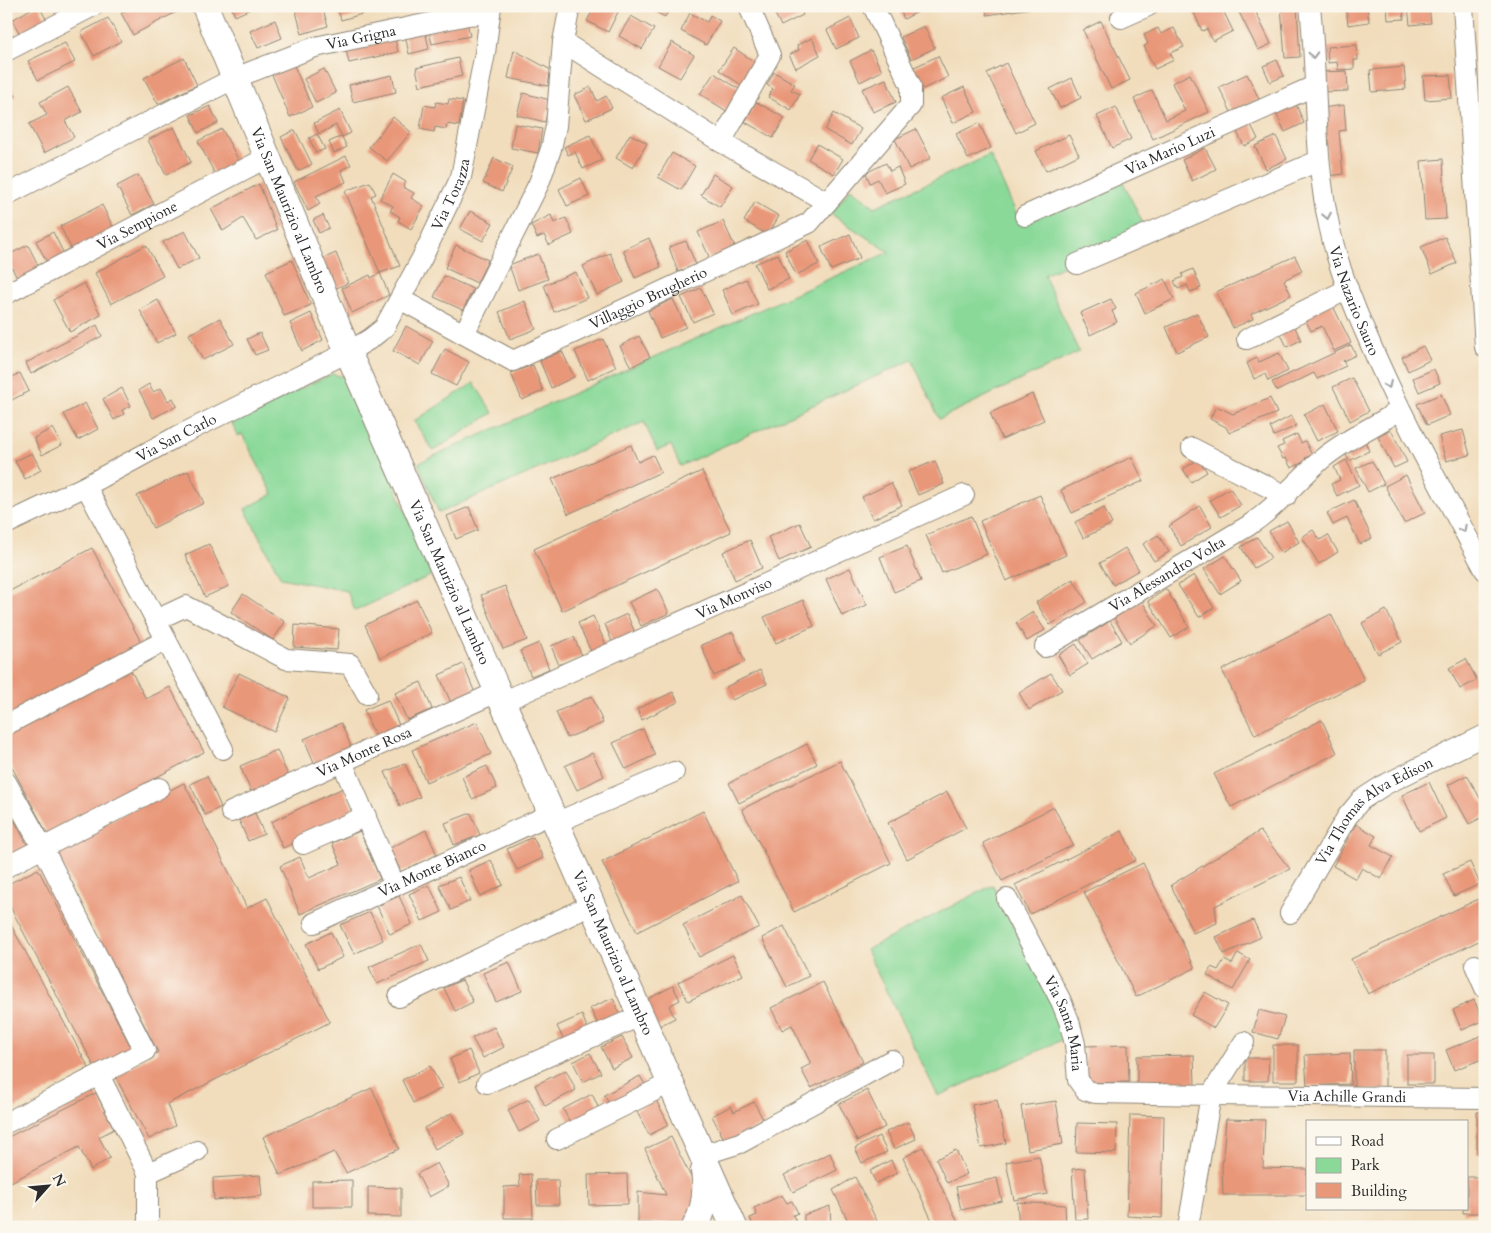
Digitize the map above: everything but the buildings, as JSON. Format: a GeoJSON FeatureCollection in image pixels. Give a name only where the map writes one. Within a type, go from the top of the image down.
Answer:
{"type":"FeatureCollection","features":[{"type":"Feature","properties":{"kind":"main road","name":"Via San Maurizio al Lambro"},"geometry":{"type":"LineString","coordinates":[[205,6],[348,352],[702,1155],[713,1223]]}},
{"type":"Feature","properties":{"kind":"street"},"geometry":{"type":"LineString","coordinates":[[6,51],[93,6]]}},
{"type":"Feature","properties":{"kind":"street"},"geometry":{"type":"LineString","coordinates":[[464,334],[539,183],[550,150],[556,126],[563,42],[570,6]]}},
{"type":"Feature","properties":{"kind":"street","name":"Villaggio Brugherio"},"geometry":{"type":"LineString","coordinates":[[400,299],[513,362],[809,223],[911,105],[911,86],[874,6]]}},
{"type":"Feature","properties":{"kind":"street"},"geometry":{"type":"LineString","coordinates":[[1121,18],[1148,6]]}},
{"type":"Feature","properties":{"kind":"street","name":"Via Nazario Sauro"},"geometry":{"type":"LineString","coordinates":[[1310,6],[1318,161],[1331,235],[1348,289],[1375,356],[1400,410],[1485,570]]}},
{"type":"Feature","properties":{"kind":"street"},"geometry":{"type":"LineString","coordinates":[[1462,6],[1485,347]]}},
{"type":"Feature","properties":{"kind":"street"},"geometry":{"type":"LineString","coordinates":[[721,142],[770,55],[750,9]]}},
{"type":"Feature","properties":{"kind":"street","name":"Via Grigna"},"geometry":{"type":"LineString","coordinates":[[6,194],[235,78],[315,47],[491,10]]}},
{"type":"Feature","properties":{"kind":"street","name":"Via Torazza"},"geometry":{"type":"LineString","coordinates":[[348,352],[384,328],[462,177],[491,10]]}},
{"type":"Feature","properties":{"kind":"street"},"geometry":{"type":"LineString","coordinates":[[563,42],[721,142],[827,202]]}},
{"type":"Feature","properties":{"kind":"street","name":"Via Mario Luzi"},"geometry":{"type":"LineString","coordinates":[[1025,216],[1314,86]]}},
{"type":"Feature","properties":{"kind":"street","name":"Via Sempione"},"geometry":{"type":"LineString","coordinates":[[6,294],[268,157]]}},
{"type":"Feature","properties":{"kind":"street"},"geometry":{"type":"LineString","coordinates":[[1077,264],[1318,161]]}},
{"type":"Feature","properties":{"kind":"street"},"geometry":{"type":"LineString","coordinates":[[1247,339],[1348,289]]}},
{"type":"Feature","properties":{"kind":"street","name":"Via San Carlo"},"geometry":{"type":"LineString","coordinates":[[6,524],[86,486],[174,438],[348,352]]}},
{"type":"Feature","properties":{"kind":"street","name":"Via Alessandro Volta"},"geometry":{"type":"LineString","coordinates":[[1046,647],[1248,526],[1272,509],[1331,452],[1400,410]]}},
{"type":"Feature","properties":{"kind":"street"},"geometry":{"type":"LineString","coordinates":[[1192,448],[1286,496]]}},
{"type":"Feature","properties":{"kind":"street"},"geometry":{"type":"LineString","coordinates":[[86,486],[223,749]]}},
{"type":"Feature","properties":{"kind":"street","name":"Via Monviso"},"geometry":{"type":"LineString","coordinates":[[500,697],[964,495]]}},
{"type":"Feature","properties":{"kind":"street"},"geometry":{"type":"LineString","coordinates":[[156,620],[186,606],[286,660],[350,664],[367,694]]}},
{"type":"Feature","properties":{"kind":"street"},"geometry":{"type":"LineString","coordinates":[[6,725],[166,640]]}},
{"type":"Feature","properties":{"kind":"street","name":"Via Monte Rosa"},"geometry":{"type":"LineString","coordinates":[[231,812],[342,762],[500,697]]}},
{"type":"Feature","properties":{"kind":"street","name":"Via Thomas Alva Edison"},"geometry":{"type":"LineString","coordinates":[[1290,913],[1347,817],[1361,800],[1384,785],[1485,735]]}},
{"type":"Feature","properties":{"kind":"street"},"geometry":{"type":"LineString","coordinates":[[342,762],[395,886]]}},
{"type":"Feature","properties":{"kind":"street","name":"Via Monte Bianco"},"geometry":{"type":"LineString","coordinates":[[314,923],[553,818],[674,772]]}},
{"type":"Feature","properties":{"kind":"street"},"geometry":{"type":"LineString","coordinates":[[6,782],[43,848],[145,1051],[6,1124]]}},
{"type":"Feature","properties":{"kind":"street"},"geometry":{"type":"LineString","coordinates":[[6,867],[159,788]]}},
{"type":"Feature","properties":{"kind":"street"},"geometry":{"type":"LineString","coordinates":[[303,844],[366,816]]}},
{"type":"Feature","properties":{"kind":"street","name":"Via Santa Maria"},"geometry":{"type":"LineString","coordinates":[[1007,899],[1066,1013],[1075,1044],[1078,1080],[1085,1090],[1095,1093],[1211,1095]]}},
{"type":"Feature","properties":{"kind":"street"},"geometry":{"type":"LineString","coordinates":[[399,997],[591,905]]}},
{"type":"Feature","properties":{"kind":"street"},"geometry":{"type":"LineString","coordinates":[[1475,965],[1485,988]]}},
{"type":"Feature","properties":{"kind":"street"},"geometry":{"type":"LineString","coordinates":[[487,1083],[640,1016]]}},
{"type":"Feature","properties":{"kind":"street"},"geometry":{"type":"LineString","coordinates":[[1188,1227],[1211,1095],[1244,1042]]}},
{"type":"Feature","properties":{"kind":"street"},"geometry":{"type":"LineString","coordinates":[[702,1155],[740,1143],[892,1060]]}},
{"type":"Feature","properties":{"kind":"street"},"geometry":{"type":"LineString","coordinates":[[98,1075],[148,1173],[148,1227]]}},
{"type":"Feature","properties":{"kind":"street"},"geometry":{"type":"LineString","coordinates":[[557,1139],[670,1083]]}},
{"type":"Feature","properties":{"kind":"street","name":"Via Achille Grandi"},"geometry":{"type":"LineString","coordinates":[[1211,1095],[1485,1098]]}},
{"type":"Feature","properties":{"kind":"street"},"geometry":{"type":"LineString","coordinates":[[148,1173],[196,1151]]}},
{"type":"Feature","properties":{"kind":"green space"},"geometry":{"type":"Polygon","coordinates":[[[990,155],[1021,224],[1121,178],[1146,230],[1044,275],[1079,352],[939,419],[912,360],[680,466],[671,445],[657,451],[644,422],[439,513],[418,463],[889,252],[831,214],[851,188],[875,207],[990,155]]]}},
{"type":"Feature","properties":{"kind":"green space"},"geometry":{"type":"Polygon","coordinates":[[[332,374],[350,378],[432,575],[355,611],[347,591],[281,578],[245,509],[273,494],[242,434],[238,436],[231,421],[332,374]]]}},
{"type":"Feature","properties":{"kind":"green space"},"geometry":{"type":"Polygon","coordinates":[[[474,383],[493,413],[433,451],[414,421],[474,383]]]}},
{"type":"Feature","properties":{"kind":"green space"},"geometry":{"type":"Polygon","coordinates":[[[993,885],[1045,988],[1066,1038],[938,1096],[866,950],[993,885]]]}}]}
